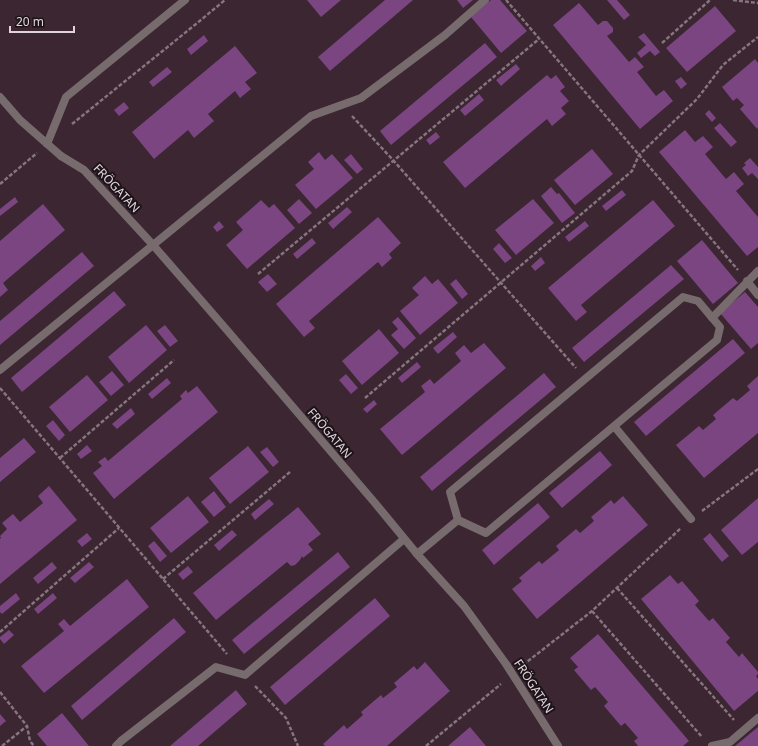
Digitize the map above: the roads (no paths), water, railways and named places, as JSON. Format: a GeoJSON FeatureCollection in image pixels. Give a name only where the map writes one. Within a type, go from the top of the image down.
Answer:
{"type":"FeatureCollection","features":[{"type":"Feature","properties":{"kind":"street"},"geometry":{"type":"LineString","coordinates":[[47,144],[66,97],[185,0]]}},
{"type":"Feature","properties":{"kind":"street"},"geometry":{"type":"LineString","coordinates":[[0,370],[311,116],[361,98],[445,35],[485,0]]}},
{"type":"Feature","properties":{"kind":"street","name":"FRÖGATAN"},"geometry":{"type":"LineString","coordinates":[[0,97],[20,120],[47,144],[61,156],[84,170],[153,245],[226,329],[417,554],[464,606],[506,664],[558,746]]}},
{"type":"Feature","properties":{"kind":"street"},"geometry":{"type":"LineString","coordinates":[[712,318],[758,271]]}},
{"type":"Feature","properties":{"kind":"street"},"geometry":{"type":"LineString","coordinates":[[747,281],[758,295]]}},
{"type":"Feature","properties":{"kind":"street"},"geometry":{"type":"LineString","coordinates":[[683,297],[698,301],[712,318],[720,327],[717,340],[486,533],[458,520],[450,492],[683,297]]}},
{"type":"Feature","properties":{"kind":"street"},"geometry":{"type":"LineString","coordinates":[[614,426],[691,519]]}},
{"type":"Feature","properties":{"kind":"street"},"geometry":{"type":"LineString","coordinates":[[417,554],[458,520]]}},
{"type":"Feature","properties":{"kind":"street"},"geometry":{"type":"LineString","coordinates":[[119,744],[216,666],[245,675],[404,538]]}},
{"type":"Feature","properties":{"kind":"street"},"geometry":{"type":"LineString","coordinates":[[712,746],[730,742],[758,718]]}}]}
